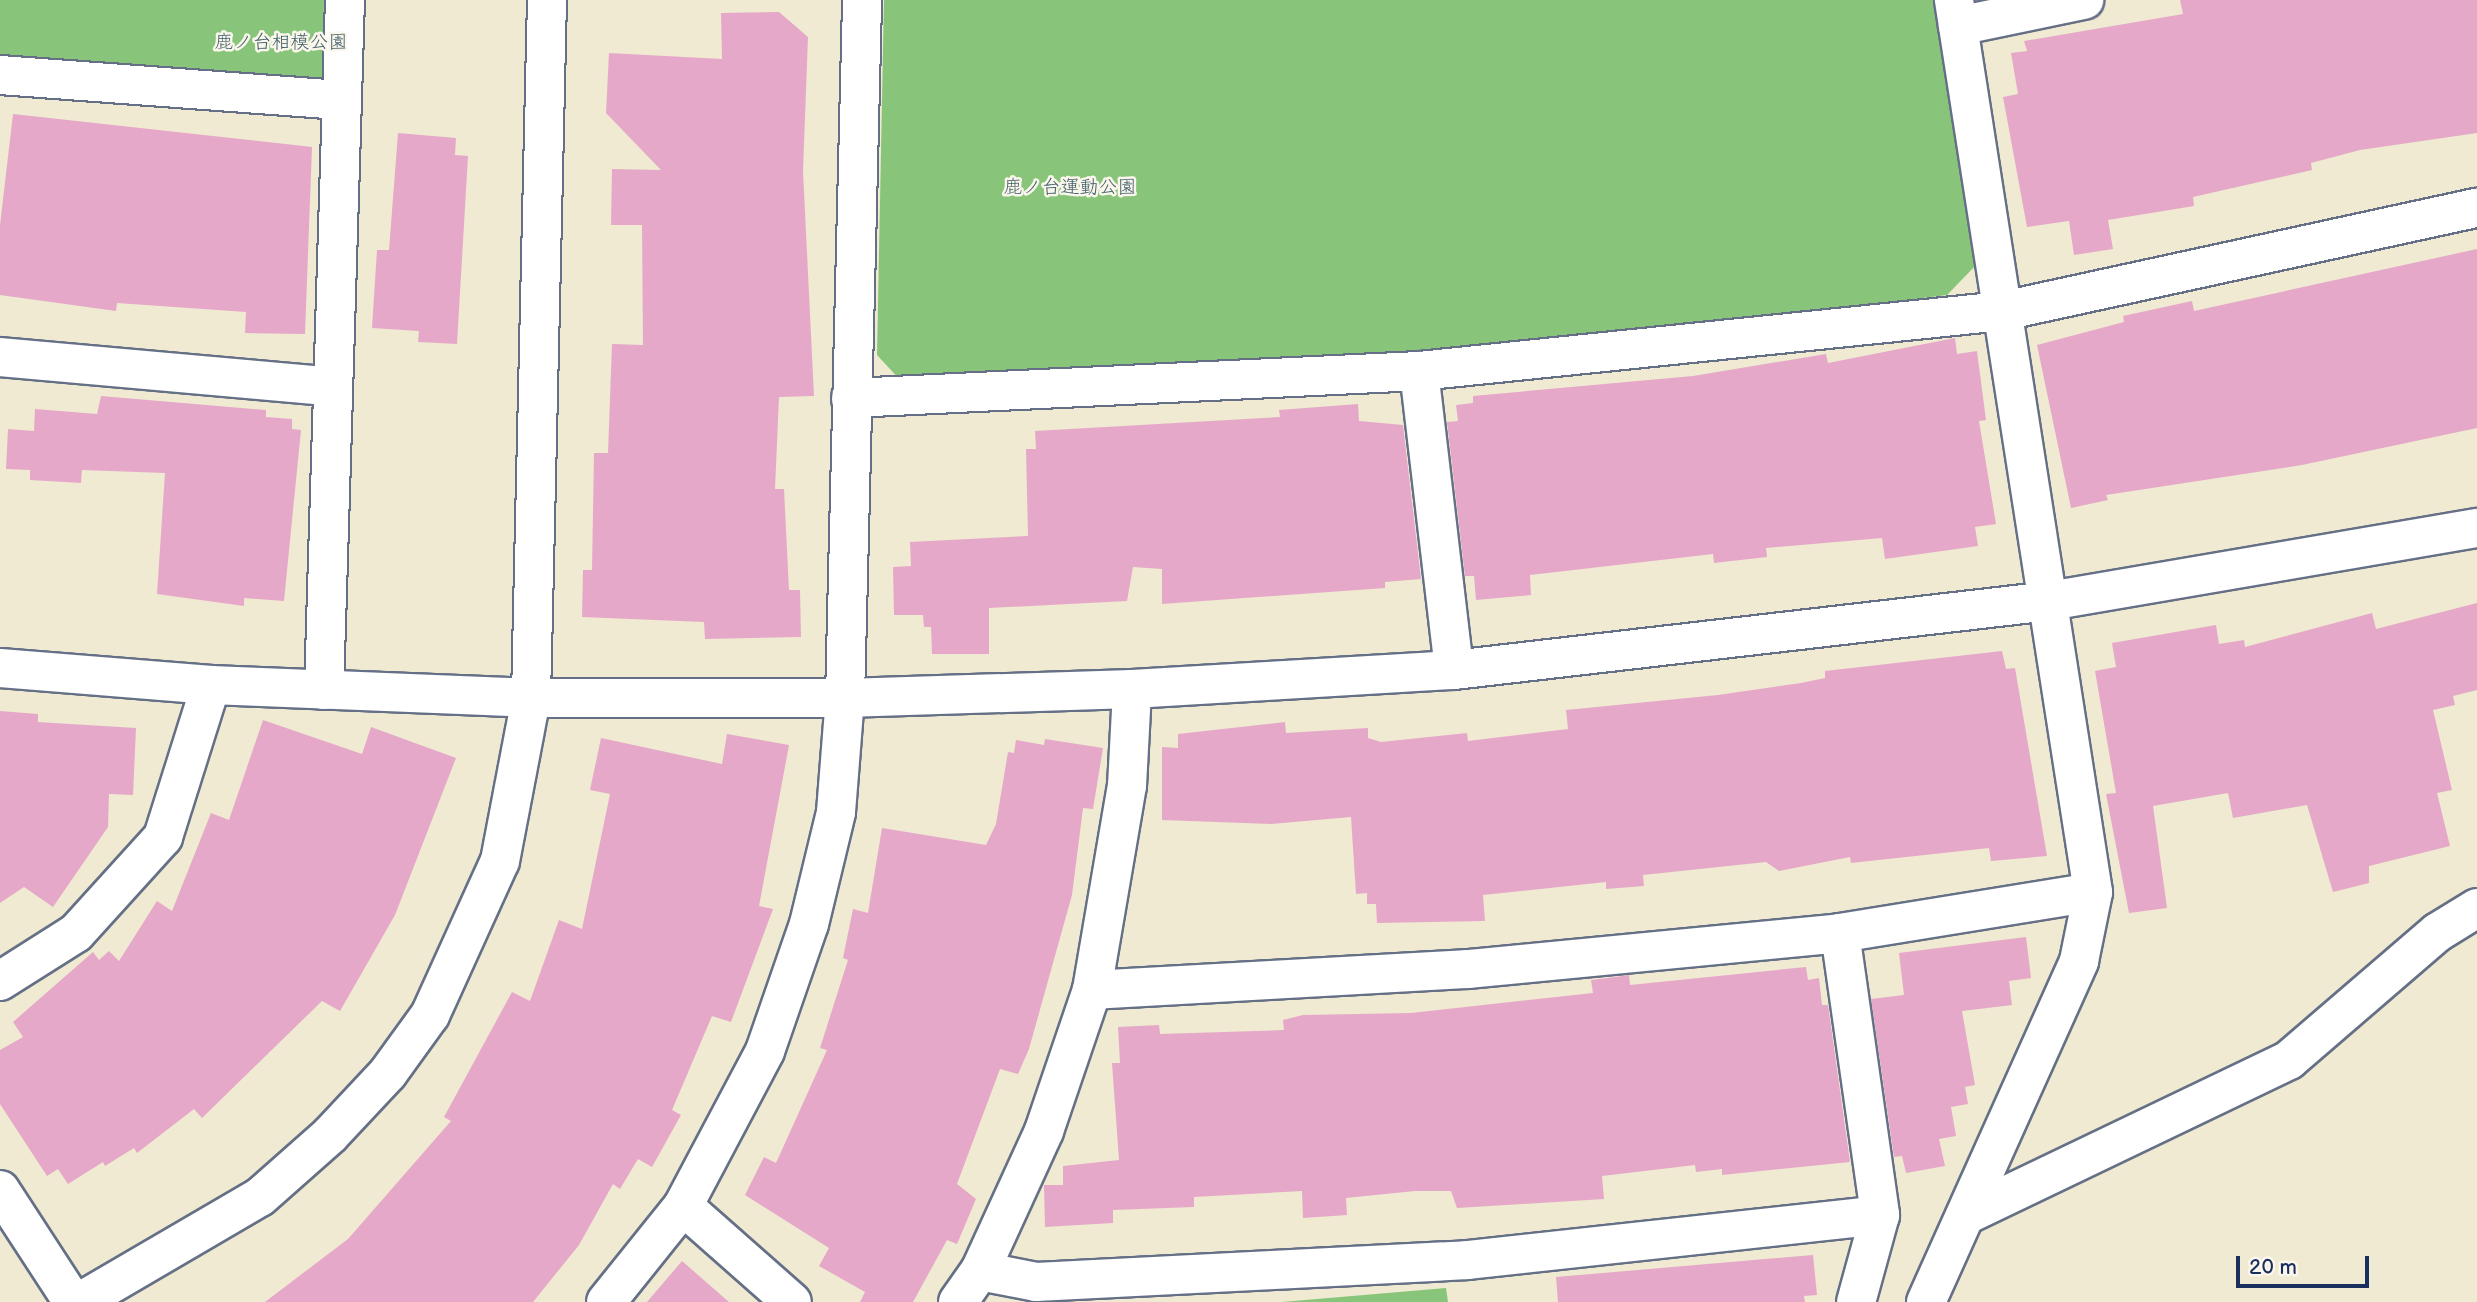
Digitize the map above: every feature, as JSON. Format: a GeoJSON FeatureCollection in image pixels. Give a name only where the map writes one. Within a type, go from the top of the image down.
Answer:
{"type":"FeatureCollection","features":[{"type":"Feature","properties":{"kind":"street"},"geometry":{"type":"LineString","coordinates":[[324,690],[345,0]]}},
{"type":"Feature","properties":{"kind":"street"},"geometry":{"type":"LineString","coordinates":[[80,1302],[260,1197],[388,1073],[430,1015],[472,934],[500,861],[531,698],[547,0]]}},
{"type":"Feature","properties":{"kind":"street"},"geometry":{"type":"LineString","coordinates":[[606,1302],[682,1206],[765,1051],[809,924],[836,812],[845,698],[862,0]]}},
{"type":"Feature","properties":{"kind":"street"},"geometry":{"type":"LineString","coordinates":[[1926,1302],[1968,1214],[2079,961],[2093,892],[1956,13],[2084,0]]}},
{"type":"Feature","properties":{"kind":"street"},"geometry":{"type":"LineString","coordinates":[[0,75],[341,100]]}},
{"type":"Feature","properties":{"kind":"street"},"geometry":{"type":"LineString","coordinates":[[851,398],[1419,372],[2003,311],[2477,208]]}},
{"type":"Feature","properties":{"kind":"street"},"geometry":{"type":"LineString","coordinates":[[0,357],[333,387]]}},
{"type":"Feature","properties":{"kind":"street"},"geometry":{"type":"LineString","coordinates":[[1419,372],[1454,670]]}},
{"type":"Feature","properties":{"kind":"street"},"geometry":{"type":"LineString","coordinates":[[0,668],[211,685],[531,698],[845,698],[1132,689],[1454,670],[2049,601],[2477,528]]}},
{"type":"Feature","properties":{"kind":"street"},"geometry":{"type":"LineString","coordinates":[[0,981],[76,933],[163,837],[211,685]]}},
{"type":"Feature","properties":{"kind":"street"},"geometry":{"type":"LineString","coordinates":[[958,1302],[980,1271],[1044,1131],[1092,990],[1127,786],[1132,689]]}},
{"type":"Feature","properties":{"kind":"street"},"geometry":{"type":"LineString","coordinates":[[1092,990],[1468,969],[1840,933],[2093,892]]}},
{"type":"Feature","properties":{"kind":"street"},"geometry":{"type":"LineString","coordinates":[[1968,1214],[2290,1060],[2438,932],[2477,908]]}},
{"type":"Feature","properties":{"kind":"street"},"geometry":{"type":"LineString","coordinates":[[1840,933],[1880,1215],[1856,1302]]}},
{"type":"Feature","properties":{"kind":"street"},"geometry":{"type":"LineString","coordinates":[[0,1190],[73,1302]]}},
{"type":"Feature","properties":{"kind":"street"},"geometry":{"type":"LineString","coordinates":[[682,1206],[792,1302]]}},
{"type":"Feature","properties":{"kind":"street"},"geometry":{"type":"LineString","coordinates":[[980,1271],[1036,1282],[1467,1260],[1880,1215]]}},
{"type":"Feature","properties":{"kind":"green space","name":"鹿ノ台相模公園"},"geometry":{"type":"Polygon","coordinates":[[[0,0],[324,0],[323,91],[0,55],[0,0]]]}},
{"type":"Feature","properties":{"kind":"green space","name":"鹿ノ台運動公園"},"geometry":{"type":"Polygon","coordinates":[[[884,0],[1937,0],[1978,263],[1947,295],[1426,360],[903,383],[877,355],[884,0]]]}},
{"type":"Feature","properties":{"kind":"green space"},"geometry":{"type":"Polygon","coordinates":[[[1446,1288],[1448,1302],[1282,1302],[1446,1288]]]}},
{"type":"Feature","properties":{"kind":"building"},"geometry":{"type":"Polygon","coordinates":[[[2180,0],[2477,0],[2477,133],[2360,150],[2311,163],[2312,170],[2193,197],[2194,206],[2108,220],[2113,249],[2074,255],[2069,221],[2027,227],[2003,97],[2018,94],[2011,53],[2027,51],[2024,41],[2183,14],[2180,0]]]}},
{"type":"Feature","properties":{"kind":"building"},"geometry":{"type":"Polygon","coordinates":[[[779,12],[808,37],[803,171],[814,396],[779,397],[775,489],[784,489],[789,590],[800,590],[801,637],[705,639],[704,622],[582,617],[583,570],[592,570],[594,453],[608,453],[612,344],[643,345],[642,225],[611,225],[612,169],[661,170],[606,113],[609,53],[722,59],[721,13],[779,12]]]}},
{"type":"Feature","properties":{"kind":"building"},"geometry":{"type":"Polygon","coordinates":[[[13,114],[312,147],[305,334],[245,333],[246,312],[117,303],[116,311],[0,295],[0,225],[13,114]]]}},
{"type":"Feature","properties":{"kind":"building"},"geometry":{"type":"Polygon","coordinates":[[[398,133],[456,138],[455,155],[468,156],[457,344],[418,342],[419,331],[372,328],[377,250],[389,250],[398,133]]]}},
{"type":"Feature","properties":{"kind":"building"},"geometry":{"type":"Polygon","coordinates":[[[2477,249],[2477,428],[2302,465],[2106,495],[2108,500],[2071,508],[2037,345],[2124,322],[2123,316],[2192,301],[2194,311],[2477,249]]]}},
{"type":"Feature","properties":{"kind":"building"},"geometry":{"type":"Polygon","coordinates":[[[1955,338],[1957,354],[1977,351],[1986,420],[1979,421],[1996,524],[1975,527],[1978,546],[1885,559],[1882,538],[1766,548],[1767,557],[1714,563],[1713,554],[1530,575],[1531,595],[1476,600],[1474,576],[1465,576],[1447,422],[1458,421],[1456,405],[1473,403],[1473,396],[1693,376],[1826,354],[1828,363],[1955,338]]]}},
{"type":"Feature","properties":{"kind":"building"},"geometry":{"type":"Polygon","coordinates":[[[101,396],[266,410],[266,417],[292,419],[292,429],[301,430],[284,601],[244,598],[244,606],[157,594],[165,473],[82,470],[81,483],[30,480],[30,470],[6,469],[8,429],[34,431],[35,409],[97,414],[101,396]]]}},
{"type":"Feature","properties":{"kind":"building"},"geometry":{"type":"Polygon","coordinates":[[[1358,404],[1359,421],[1403,425],[1421,579],[1385,582],[1385,588],[1162,604],[1162,569],[1133,567],[1127,601],[989,608],[989,654],[932,654],[931,627],[924,627],[923,615],[894,615],[893,567],[911,566],[910,542],[1028,536],[1026,449],[1036,449],[1035,431],[1280,417],[1279,410],[1358,404]]]}},
{"type":"Feature","properties":{"kind":"building"},"geometry":{"type":"Polygon","coordinates":[[[2477,603],[2477,690],[2453,696],[2455,705],[2433,710],[2452,790],[2437,793],[2450,846],[2369,866],[2369,883],[2333,892],[2307,805],[2233,818],[2228,793],[2153,806],[2167,908],[2129,913],[2106,794],[2116,793],[2095,671],[2116,667],[2112,643],[2216,625],[2219,644],[2244,640],[2245,647],[2372,613],[2376,629],[2477,603]]]}},
{"type":"Feature","properties":{"kind":"building"},"geometry":{"type":"Polygon","coordinates":[[[2002,651],[2006,669],[2015,668],[2047,856],[1991,861],[1989,848],[1851,863],[1850,857],[1779,871],[1766,862],[1643,875],[1644,886],[1606,889],[1606,882],[1483,895],[1485,921],[1377,923],[1376,904],[1367,904],[1367,893],[1356,894],[1351,817],[1271,824],[1162,820],[1162,747],[1178,748],[1178,734],[1285,722],[1286,733],[1368,728],[1368,738],[1381,742],[1467,733],[1468,741],[1568,729],[1566,710],[1718,695],[1825,678],[1825,671],[2002,651]]]}},
{"type":"Feature","properties":{"kind":"building"},"geometry":{"type":"Polygon","coordinates":[[[0,711],[38,714],[38,722],[136,728],[133,795],[109,794],[108,827],[53,907],[24,887],[0,903],[0,711]]]}},
{"type":"Feature","properties":{"kind":"building"},"geometry":{"type":"Polygon","coordinates":[[[263,720],[362,754],[371,727],[456,758],[395,915],[340,1011],[322,1001],[202,1118],[194,1109],[137,1153],[134,1148],[105,1166],[103,1162],[68,1184],[58,1169],[47,1176],[0,1104],[0,1050],[23,1037],[13,1022],[93,952],[99,960],[109,951],[119,961],[157,901],[172,911],[211,813],[229,820],[263,720]]]}},
{"type":"Feature","properties":{"kind":"building"},"geometry":{"type":"Polygon","coordinates":[[[727,734],[789,745],[759,906],[773,909],[731,1022],[712,1016],[672,1110],[681,1115],[652,1167],[638,1159],[620,1189],[613,1184],[579,1245],[533,1302],[265,1302],[348,1239],[451,1121],[444,1117],[512,992],[530,1001],[559,920],[582,929],[610,794],[590,790],[601,738],[722,764],[727,734]]]}},
{"type":"Feature","properties":{"kind":"building"},"geometry":{"type":"Polygon","coordinates":[[[1045,739],[1103,748],[1093,809],[1083,808],[1072,895],[1029,1049],[1018,1074],[1000,1069],[957,1184],[976,1199],[957,1244],[947,1240],[913,1302],[860,1302],[865,1292],[819,1266],[829,1248],[745,1195],[764,1157],[776,1163],[827,1050],[820,1048],[848,960],[843,958],[853,909],[868,913],[882,828],[986,845],[996,824],[1008,752],[1014,753],[1016,740],[1044,745],[1045,739]]]}},
{"type":"Feature","properties":{"kind":"building"},"geometry":{"type":"Polygon","coordinates":[[[2026,937],[2031,978],[2009,981],[2012,1005],[1962,1011],[1975,1085],[1965,1087],[1968,1104],[1951,1107],[1956,1136],[1939,1139],[1945,1166],[1906,1173],[1902,1156],[1894,1157],[1871,999],[1904,995],[1899,953],[2026,937]]]}},
{"type":"Feature","properties":{"kind":"building"},"geometry":{"type":"Polygon","coordinates":[[[1806,967],[1808,980],[1819,978],[1822,1005],[1828,1005],[1850,1162],[1722,1175],[1722,1169],[1696,1172],[1695,1165],[1602,1176],[1604,1199],[1457,1208],[1451,1191],[1415,1191],[1346,1198],[1347,1215],[1303,1218],[1302,1191],[1194,1197],[1194,1207],[1113,1210],[1113,1223],[1045,1227],[1044,1185],[1063,1185],[1063,1166],[1119,1160],[1112,1063],[1120,1063],[1118,1027],[1159,1025],[1160,1034],[1284,1030],[1283,1020],[1303,1015],[1411,1013],[1593,993],[1591,980],[1629,975],[1630,985],[1806,967]]]}},
{"type":"Feature","properties":{"kind":"building"},"geometry":{"type":"Polygon","coordinates":[[[1813,1255],[1817,1295],[1804,1296],[1805,1302],[1558,1302],[1556,1277],[1813,1255]]]}},
{"type":"Feature","properties":{"kind":"building"},"geometry":{"type":"Polygon","coordinates":[[[682,1261],[729,1302],[647,1302],[682,1261]]]}}]}
